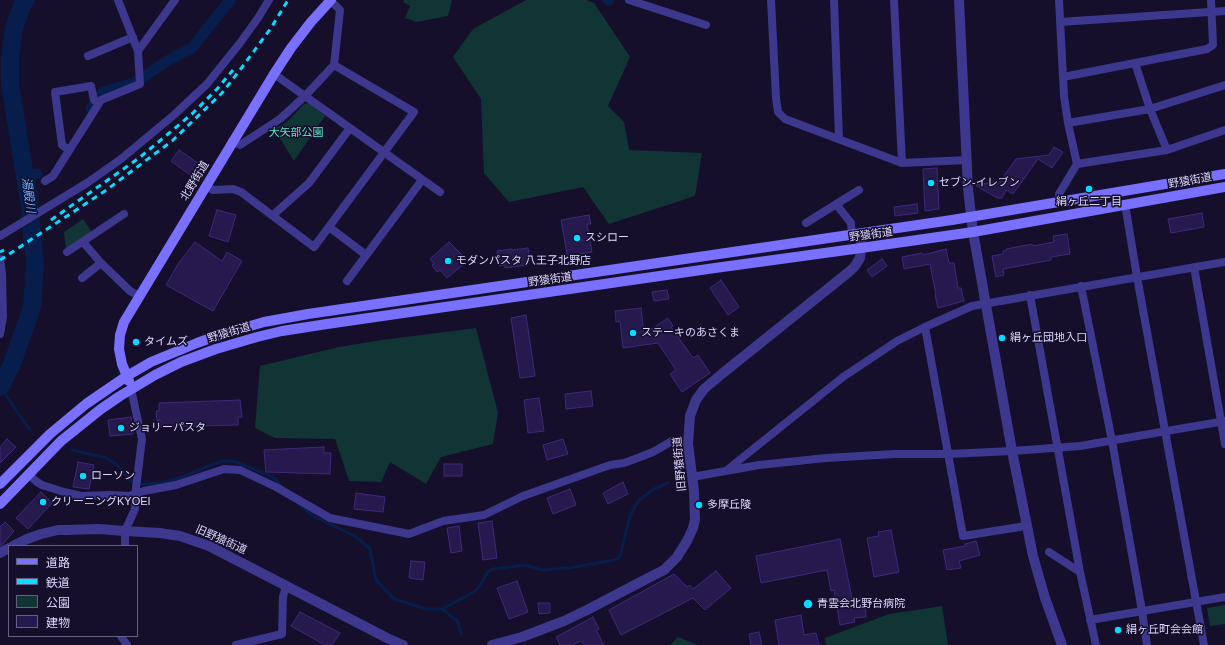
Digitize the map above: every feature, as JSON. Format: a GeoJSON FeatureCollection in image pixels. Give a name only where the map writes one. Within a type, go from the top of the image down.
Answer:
{"type":"FeatureCollection","features":[{"type":"Feature","properties":{"kind":"main road","name":"北野街道"},"geometry":{"type":"LineString","coordinates":[[131,389],[120,355],[120,335],[124,322],[232,141],[274,74],[291,48],[311,22],[331,0]]}},
{"type":"Feature","properties":{"kind":"main road","name":"野猿街道"},"geometry":{"type":"LineString","coordinates":[[0,484],[59,426],[86,404],[127,376],[152,362],[197,343],[242,328],[285,318],[970,217],[1225,174]]}},
{"type":"Feature","properties":{"kind":"main road","name":"野猿街道"},"geometry":{"type":"LineString","coordinates":[[0,504],[61,441],[101,409],[131,389],[181,362],[242,341],[282,331],[973,232],[1225,187]]}},
{"type":"Feature","properties":{"kind":"street"},"geometry":{"type":"LineString","coordinates":[[138,51],[175,0]]}},
{"type":"Feature","properties":{"kind":"street"},"geometry":{"type":"LineString","coordinates":[[3,234],[87,183],[121,159],[175,114],[207,84],[240,43],[269,0]]}},
{"type":"Feature","properties":{"kind":"street"},"geometry":{"type":"LineString","coordinates":[[232,141],[240,145],[280,120],[334,65],[340,10],[331,0]]}},
{"type":"Feature","properties":{"kind":"street"},"geometry":{"type":"LineString","coordinates":[[629,0],[706,25]]}},
{"type":"Feature","properties":{"kind":"street"},"geometry":{"type":"LineString","coordinates":[[771,0],[776,98],[778,112],[785,119],[902,163],[967,160]]}},
{"type":"Feature","properties":{"kind":"street"},"geometry":{"type":"LineString","coordinates":[[834,0],[839,139]]}},
{"type":"Feature","properties":{"kind":"street"},"geometry":{"type":"LineString","coordinates":[[894,0],[902,163]]}},
{"type":"Feature","properties":{"kind":"street"},"geometry":{"type":"LineString","coordinates":[[959,0],[970,217],[1026,526],[1044,598],[1062,645]]}},
{"type":"Feature","properties":{"kind":"street"},"geometry":{"type":"LineString","coordinates":[[1059,0],[1064,96],[1077,164],[1059,194],[1060,202]]}},
{"type":"Feature","properties":{"kind":"street"},"geometry":{"type":"LineString","coordinates":[[1063,77],[1207,49],[1213,45],[1211,0]]}},
{"type":"Feature","properties":{"kind":"street"},"geometry":{"type":"LineString","coordinates":[[45,181],[53,176],[101,100],[140,84],[138,51],[119,1]]}},
{"type":"Feature","properties":{"kind":"street"},"geometry":{"type":"LineString","coordinates":[[1060,22],[1225,11]]}},
{"type":"Feature","properties":{"kind":"street"},"geometry":{"type":"LineString","coordinates":[[88,56],[133,37]]}},
{"type":"Feature","properties":{"kind":"street"},"geometry":{"type":"LineString","coordinates":[[1135,63],[1150,109],[1167,150]]}},
{"type":"Feature","properties":{"kind":"street"},"geometry":{"type":"LineString","coordinates":[[206,186],[213,190],[233,189],[241,192],[314,247],[414,112],[334,65]]}},
{"type":"Feature","properties":{"kind":"street"},"geometry":{"type":"LineString","coordinates":[[274,74],[440,192]]}},
{"type":"Feature","properties":{"kind":"street"},"geometry":{"type":"LineString","coordinates":[[1068,123],[1150,109],[1225,85]]}},
{"type":"Feature","properties":{"kind":"street"},"geometry":{"type":"LineString","coordinates":[[70,150],[62,145],[55,92],[91,86],[94,100],[99,103]]}},
{"type":"Feature","properties":{"kind":"street"},"geometry":{"type":"LineString","coordinates":[[273,215],[309,184],[350,128]]}},
{"type":"Feature","properties":{"kind":"street"},"geometry":{"type":"LineString","coordinates":[[1077,164],[1167,150],[1225,130]]}},
{"type":"Feature","properties":{"kind":"street"},"geometry":{"type":"LineString","coordinates":[[347,281],[422,180]]}},
{"type":"Feature","properties":{"kind":"street"},"geometry":{"type":"LineString","coordinates":[[806,223],[859,190]]}},
{"type":"Feature","properties":{"kind":"street"},"geometry":{"type":"LineString","coordinates":[[836,204],[857,234]]}},
{"type":"Feature","properties":{"kind":"street"},"geometry":{"type":"LineString","coordinates":[[1125,204],[1204,645]]}},
{"type":"Feature","properties":{"kind":"street"},"geometry":{"type":"LineString","coordinates":[[67,252],[124,214]]}},
{"type":"Feature","properties":{"kind":"street"},"geometry":{"type":"LineString","coordinates":[[329,227],[366,255]]}},
{"type":"Feature","properties":{"kind":"street","name":"旧野猿街道"},"geometry":{"type":"LineString","coordinates":[[492,645],[522,637],[564,621],[586,607],[664,570],[677,557],[687,541],[695,520],[694,491],[688,444],[690,416],[696,400],[704,389],[855,266],[860,258],[861,248],[857,234]]}},
{"type":"Feature","properties":{"kind":"street"},"geometry":{"type":"LineString","coordinates":[[83,242],[101,263],[130,291],[139,296]]}},
{"type":"Feature","properties":{"kind":"street"},"geometry":{"type":"LineString","coordinates":[[0,259],[3,317],[0,334]]}},
{"type":"Feature","properties":{"kind":"street"},"geometry":{"type":"LineString","coordinates":[[727,470],[843,377],[897,341],[972,306],[1225,262]]}},
{"type":"Feature","properties":{"kind":"street"},"geometry":{"type":"LineString","coordinates":[[82,278],[101,263]]}},
{"type":"Feature","properties":{"kind":"street"},"geometry":{"type":"LineString","coordinates":[[1194,267],[1223,422],[1225,444]]}},
{"type":"Feature","properties":{"kind":"street"},"geometry":{"type":"LineString","coordinates":[[1081,286],[1112,441],[1147,645]]}},
{"type":"Feature","properties":{"kind":"street"},"geometry":{"type":"LineString","coordinates":[[1030,295],[1080,572],[1096,645]]}},
{"type":"Feature","properties":{"kind":"street"},"geometry":{"type":"LineString","coordinates":[[925,327],[963,536],[1026,526]]}},
{"type":"Feature","properties":{"kind":"street"},"geometry":{"type":"LineString","coordinates":[[125,545],[125,531],[135,509],[137,475],[142,439],[131,389]]}},
{"type":"Feature","properties":{"kind":"street"},"geometry":{"type":"LineString","coordinates":[[692,477],[759,465],[826,458],[895,454],[948,454],[1012,451],[1080,446],[1165,430],[1223,422]]}},
{"type":"Feature","properties":{"kind":"street"},"geometry":{"type":"LineString","coordinates":[[28,474],[42,485],[81,496],[129,496],[136,491],[176,485],[224,469],[240,470],[280,488],[330,518],[409,534],[443,521],[484,515],[523,496],[610,465],[624,463],[635,459],[653,452],[672,441]]}},
{"type":"Feature","properties":{"kind":"street","name":"旧野猿街道"},"geometry":{"type":"LineString","coordinates":[[15,545],[35,536],[58,530],[98,529],[171,534],[199,542],[227,555],[403,645]]}},
{"type":"Feature","properties":{"kind":"street"},"geometry":{"type":"LineString","coordinates":[[1049,552],[1080,572]]}},
{"type":"Feature","properties":{"kind":"street"},"geometry":{"type":"LineString","coordinates":[[236,645],[282,634],[283,597],[286,586]]}},
{"type":"Feature","properties":{"kind":"street"},"geometry":{"type":"LineString","coordinates":[[1090,620],[1225,597]]}},
{"type":"Feature","properties":{"kind":"green space"},"geometry":{"type":"Polygon","coordinates":[[[404,0],[452,0],[448,16],[416,22],[405,18],[410,6],[403,2],[404,0]]]}},
{"type":"Feature","properties":{"kind":"green space"},"geometry":{"type":"Polygon","coordinates":[[[526,0],[586,0],[594,3],[630,57],[608,106],[624,122],[629,150],[702,153],[695,196],[609,224],[583,187],[509,202],[484,173],[481,99],[453,57],[473,29],[526,0]]]}},
{"type":"Feature","properties":{"kind":"green space","name":"大矢部公園"},"geometry":{"type":"Polygon","coordinates":[[[309,103],[325,116],[294,161],[274,129],[287,122],[304,104],[309,103]]]}},
{"type":"Feature","properties":{"kind":"green space"},"geometry":{"type":"Polygon","coordinates":[[[83,219],[92,232],[66,249],[64,232],[83,219]]]}},
{"type":"Feature","properties":{"kind":"green space"},"geometry":{"type":"Polygon","coordinates":[[[476,328],[498,413],[493,444],[441,457],[426,484],[390,462],[381,482],[349,481],[335,439],[275,438],[255,428],[260,366],[339,347],[476,328]]]}},
{"type":"Feature","properties":{"kind":"green space"},"geometry":{"type":"Polygon","coordinates":[[[1225,605],[1225,624],[1210,626],[1207,608],[1225,605]]]}},
{"type":"Feature","properties":{"kind":"green space"},"geometry":{"type":"Polygon","coordinates":[[[942,606],[948,645],[826,645],[825,638],[889,614],[942,606]]]}},
{"type":"Feature","properties":{"kind":"green space"},"geometry":{"type":"Polygon","coordinates":[[[678,637],[698,645],[670,645],[678,637]]]}},
{"type":"Feature","properties":{"kind":"building"},"geometry":{"type":"Polygon","coordinates":[[[1054,147],[1063,152],[1052,168],[1038,159],[1013,194],[1006,190],[1002,198],[997,198],[975,185],[994,182],[998,184],[1016,159],[1049,155],[1054,147]]]}},
{"type":"Feature","properties":{"kind":"building"},"geometry":{"type":"Polygon","coordinates":[[[179,150],[202,166],[194,178],[171,161],[179,150]]]}},
{"type":"Feature","properties":{"kind":"building","name":"セブン-イレブン"},"geometry":{"type":"Polygon","coordinates":[[[937,168],[939,209],[925,211],[923,169],[937,168]]]}},
{"type":"Feature","properties":{"kind":"building"},"geometry":{"type":"Polygon","coordinates":[[[917,204],[918,213],[895,216],[894,207],[917,204]]]}},
{"type":"Feature","properties":{"kind":"building"},"geometry":{"type":"Polygon","coordinates":[[[217,210],[236,215],[228,242],[209,236],[217,210]]]}},
{"type":"Feature","properties":{"kind":"building"},"geometry":{"type":"Polygon","coordinates":[[[1202,213],[1204,227],[1171,233],[1168,219],[1202,213]]]}},
{"type":"Feature","properties":{"kind":"building","name":"スシロー"},"geometry":{"type":"Polygon","coordinates":[[[589,215],[591,224],[587,224],[592,252],[575,255],[575,258],[568,259],[561,220],[589,215]]]}},
{"type":"Feature","properties":{"kind":"building"},"geometry":{"type":"Polygon","coordinates":[[[1067,234],[1070,254],[1051,257],[1051,260],[1003,269],[1004,275],[996,277],[992,256],[1003,254],[1003,251],[1007,250],[1006,249],[1054,242],[1053,236],[1067,234]]]}},
{"type":"Feature","properties":{"kind":"building"},"geometry":{"type":"Polygon","coordinates":[[[195,242],[222,261],[227,252],[242,261],[213,311],[166,285],[178,264],[195,242]]]}},
{"type":"Feature","properties":{"kind":"building","name":"モダンパスタ 八王子北野店"},"geometry":{"type":"Polygon","coordinates":[[[449,242],[465,258],[466,262],[447,278],[440,270],[437,272],[430,259],[449,242]]]}},
{"type":"Feature","properties":{"kind":"building"},"geometry":{"type":"Polygon","coordinates":[[[528,248],[530,261],[527,262],[527,265],[505,268],[505,265],[499,266],[497,251],[528,248]]]}},
{"type":"Feature","properties":{"kind":"building"},"geometry":{"type":"Polygon","coordinates":[[[946,249],[949,263],[954,263],[958,288],[961,288],[964,301],[938,308],[930,264],[904,269],[902,257],[922,253],[923,255],[946,249]]]}},
{"type":"Feature","properties":{"kind":"building"},"geometry":{"type":"Polygon","coordinates":[[[882,259],[887,266],[872,277],[867,270],[882,259]]]}},
{"type":"Feature","properties":{"kind":"building"},"geometry":{"type":"Polygon","coordinates":[[[721,280],[739,307],[728,315],[710,288],[721,280]]]}},
{"type":"Feature","properties":{"kind":"building"},"geometry":{"type":"Polygon","coordinates":[[[667,290],[669,299],[654,301],[652,292],[667,290]]]}},
{"type":"Feature","properties":{"kind":"building"},"geometry":{"type":"Polygon","coordinates":[[[641,308],[644,334],[668,318],[673,326],[671,327],[693,358],[698,355],[710,373],[682,392],[670,374],[676,370],[658,343],[623,348],[620,321],[616,322],[615,311],[641,308]]]}},
{"type":"Feature","properties":{"kind":"building"},"geometry":{"type":"Polygon","coordinates":[[[526,315],[535,376],[520,378],[511,318],[526,315]]]}},
{"type":"Feature","properties":{"kind":"building"},"geometry":{"type":"Polygon","coordinates":[[[591,391],[593,406],[566,409],[565,394],[591,391]]]}},
{"type":"Feature","properties":{"kind":"building"},"geometry":{"type":"Polygon","coordinates":[[[539,398],[544,431],[528,433],[524,400],[539,398]]]}},
{"type":"Feature","properties":{"kind":"building"},"geometry":{"type":"Polygon","coordinates":[[[240,400],[242,417],[238,417],[238,425],[160,427],[160,420],[157,421],[156,411],[159,411],[159,403],[240,400]]]}},
{"type":"Feature","properties":{"kind":"building","name":"ジョリーパスタ"},"geometry":{"type":"Polygon","coordinates":[[[131,417],[133,434],[110,436],[108,420],[131,417]]]}},
{"type":"Feature","properties":{"kind":"building"},"geometry":{"type":"Polygon","coordinates":[[[7,439],[16,447],[0,463],[0,447],[7,439]]]}},
{"type":"Feature","properties":{"kind":"building"},"geometry":{"type":"Polygon","coordinates":[[[563,439],[568,454],[547,460],[543,445],[563,439]]]}},
{"type":"Feature","properties":{"kind":"building"},"geometry":{"type":"Polygon","coordinates":[[[324,447],[324,453],[331,453],[330,474],[266,472],[264,450],[324,447]]]}},
{"type":"Feature","properties":{"kind":"building","name":"ローソン"},"geometry":{"type":"Polygon","coordinates":[[[78,462],[94,465],[89,489],[73,487],[78,462]]]}},
{"type":"Feature","properties":{"kind":"building"},"geometry":{"type":"Polygon","coordinates":[[[444,464],[462,464],[462,476],[444,476],[444,464]]]}},
{"type":"Feature","properties":{"kind":"building"},"geometry":{"type":"Polygon","coordinates":[[[623,482],[628,494],[608,504],[603,493],[623,482]]]}},
{"type":"Feature","properties":{"kind":"building"},"geometry":{"type":"Polygon","coordinates":[[[570,489],[576,505],[553,514],[547,498],[570,489]]]}},
{"type":"Feature","properties":{"kind":"building"},"geometry":{"type":"Polygon","coordinates":[[[41,492],[52,503],[28,529],[16,518],[41,492]]]}},
{"type":"Feature","properties":{"kind":"building"},"geometry":{"type":"Polygon","coordinates":[[[356,493],[385,497],[383,512],[354,509],[356,493]]]}},
{"type":"Feature","properties":{"kind":"building"},"geometry":{"type":"Polygon","coordinates":[[[492,521],[497,558],[483,560],[478,523],[492,521]]]}},
{"type":"Feature","properties":{"kind":"building"},"geometry":{"type":"Polygon","coordinates":[[[5,522],[14,531],[0,546],[0,527],[5,522]]]}},
{"type":"Feature","properties":{"kind":"building"},"geometry":{"type":"Polygon","coordinates":[[[459,526],[462,551],[451,553],[447,528],[459,526]]]}},
{"type":"Feature","properties":{"kind":"building"},"geometry":{"type":"Polygon","coordinates":[[[891,530],[899,572],[874,577],[867,538],[879,536],[878,532],[891,530]]]}},
{"type":"Feature","properties":{"kind":"building"},"geometry":{"type":"Polygon","coordinates":[[[840,539],[852,598],[865,598],[866,617],[854,618],[855,622],[840,625],[834,590],[831,591],[827,570],[761,583],[756,556],[840,539]]]}},
{"type":"Feature","properties":{"kind":"building"},"geometry":{"type":"Polygon","coordinates":[[[976,541],[980,555],[959,561],[961,568],[947,570],[943,550],[965,546],[965,544],[976,541]]]}},
{"type":"Feature","properties":{"kind":"building"},"geometry":{"type":"Polygon","coordinates":[[[411,561],[425,562],[423,580],[409,578],[411,561]]]}},
{"type":"Feature","properties":{"kind":"building"},"geometry":{"type":"Polygon","coordinates":[[[716,571],[731,588],[705,610],[693,598],[621,635],[609,610],[674,574],[687,587],[690,585],[693,589],[716,571]]]}},
{"type":"Feature","properties":{"kind":"building"},"geometry":{"type":"Polygon","coordinates":[[[517,581],[528,612],[509,619],[497,588],[517,581]]]}},
{"type":"Feature","properties":{"kind":"building"},"geometry":{"type":"Polygon","coordinates":[[[538,603],[550,603],[550,613],[539,614],[538,603]]]}},
{"type":"Feature","properties":{"kind":"building"},"geometry":{"type":"Polygon","coordinates":[[[300,612],[340,633],[332,645],[325,645],[291,626],[300,612]]]}},
{"type":"Feature","properties":{"kind":"building"},"geometry":{"type":"Polygon","coordinates":[[[801,615],[804,635],[816,633],[819,645],[779,645],[775,620],[801,615]]]}},
{"type":"Feature","properties":{"kind":"building"},"geometry":{"type":"Polygon","coordinates":[[[593,617],[599,629],[596,630],[604,645],[584,645],[581,641],[572,645],[560,645],[556,637],[593,617]]]}},
{"type":"Feature","properties":{"kind":"building"},"geometry":{"type":"Polygon","coordinates":[[[759,632],[762,645],[751,645],[749,634],[759,632]]]}},
{"type":"Feature","properties":{"kind":"waterway","name":"湯殿川"},"geometry":{"type":"LineString","coordinates":[[0,387],[12,364],[32,307],[35,265],[30,207],[10,84],[10,57],[14,28],[22,6],[26,0]]}},
{"type":"Feature","properties":{"kind":"waterway"},"geometry":{"type":"LineString","coordinates":[[91,108],[103,92],[134,83],[172,58],[192,48],[230,0]]}},
{"type":"Feature","properties":{"kind":"waterway"},"geometry":{"type":"LineString","coordinates":[[25,177],[37,174]]}},
{"type":"Feature","properties":{"kind":"waterway"},"geometry":{"type":"LineString","coordinates":[[0,387],[30,430]]}},
{"type":"Feature","properties":{"kind":"waterway"},"geometry":{"type":"LineString","coordinates":[[72,450],[106,458],[116,464],[131,481],[144,484],[160,483],[179,478],[222,461],[230,461],[273,477],[283,488]]}},
{"type":"Feature","properties":{"kind":"waterway"},"geometry":{"type":"LineString","coordinates":[[442,609],[474,592],[479,587],[488,572],[493,569],[525,565],[542,570],[568,568],[615,560],[620,556],[630,516],[639,500],[654,489],[668,483]]}},
{"type":"Feature","properties":{"kind":"waterway"},"geometry":{"type":"LineString","coordinates":[[298,503],[313,516],[355,536],[370,549],[376,580],[394,599],[426,609],[442,609],[458,622],[461,634]]}},
{"type":"Feature","properties":{"kind":"railway"},"geometry":{"type":"LineString","coordinates":[[0,260],[105,191],[172,141],[222,93],[271,28],[288,0]]}},
{"type":"Feature","properties":{"kind":"railway"},"geometry":{"type":"LineString","coordinates":[[51,220],[139,158],[193,113],[217,89],[233,70]]}},
{"type":"Feature","properties":{"kind":"railway"},"geometry":{"type":"LineString","coordinates":[[0,252],[4,250]]}},
{"type":"Feature","properties":{"kind":"place","name":"セブン-イレブン"},"geometry":{"type":"Point","coordinates":[931,183]}},
{"type":"Feature","properties":{"kind":"place","name":"絹ヶ丘二丁目"},"geometry":{"type":"Point","coordinates":[1089,189]}},
{"type":"Feature","properties":{"kind":"place","name":"スシロー"},"geometry":{"type":"Point","coordinates":[577,238]}},
{"type":"Feature","properties":{"kind":"place","name":"モダンパスタ 八王子北野店"},"geometry":{"type":"Point","coordinates":[448,261]}},
{"type":"Feature","properties":{"kind":"place","name":"ステーキのあさくま"},"geometry":{"type":"Point","coordinates":[633,333]}},
{"type":"Feature","properties":{"kind":"place","name":"絹ヶ丘団地入口"},"geometry":{"type":"Point","coordinates":[1002,338]}},
{"type":"Feature","properties":{"kind":"place","name":"タイムズ"},"geometry":{"type":"Point","coordinates":[136,342]}},
{"type":"Feature","properties":{"kind":"place","name":"ジョリーパスタ"},"geometry":{"type":"Point","coordinates":[121,428]}},
{"type":"Feature","properties":{"kind":"place","name":"ローソン"},"geometry":{"type":"Point","coordinates":[83,476]}},
{"type":"Feature","properties":{"kind":"place","name":"クリーニングKYOEI"},"geometry":{"type":"Point","coordinates":[43,502]}},
{"type":"Feature","properties":{"kind":"place","name":"多摩丘陵"},"geometry":{"type":"Point","coordinates":[699,505]}},
{"type":"Feature","properties":{"kind":"place","name":"青雲会北野台病院"},"geometry":{"type":"Point","coordinates":[808,604]}},
{"type":"Feature","properties":{"kind":"place","name":"絹ヶ丘町会会館"},"geometry":{"type":"Point","coordinates":[1118,630]}}]}
